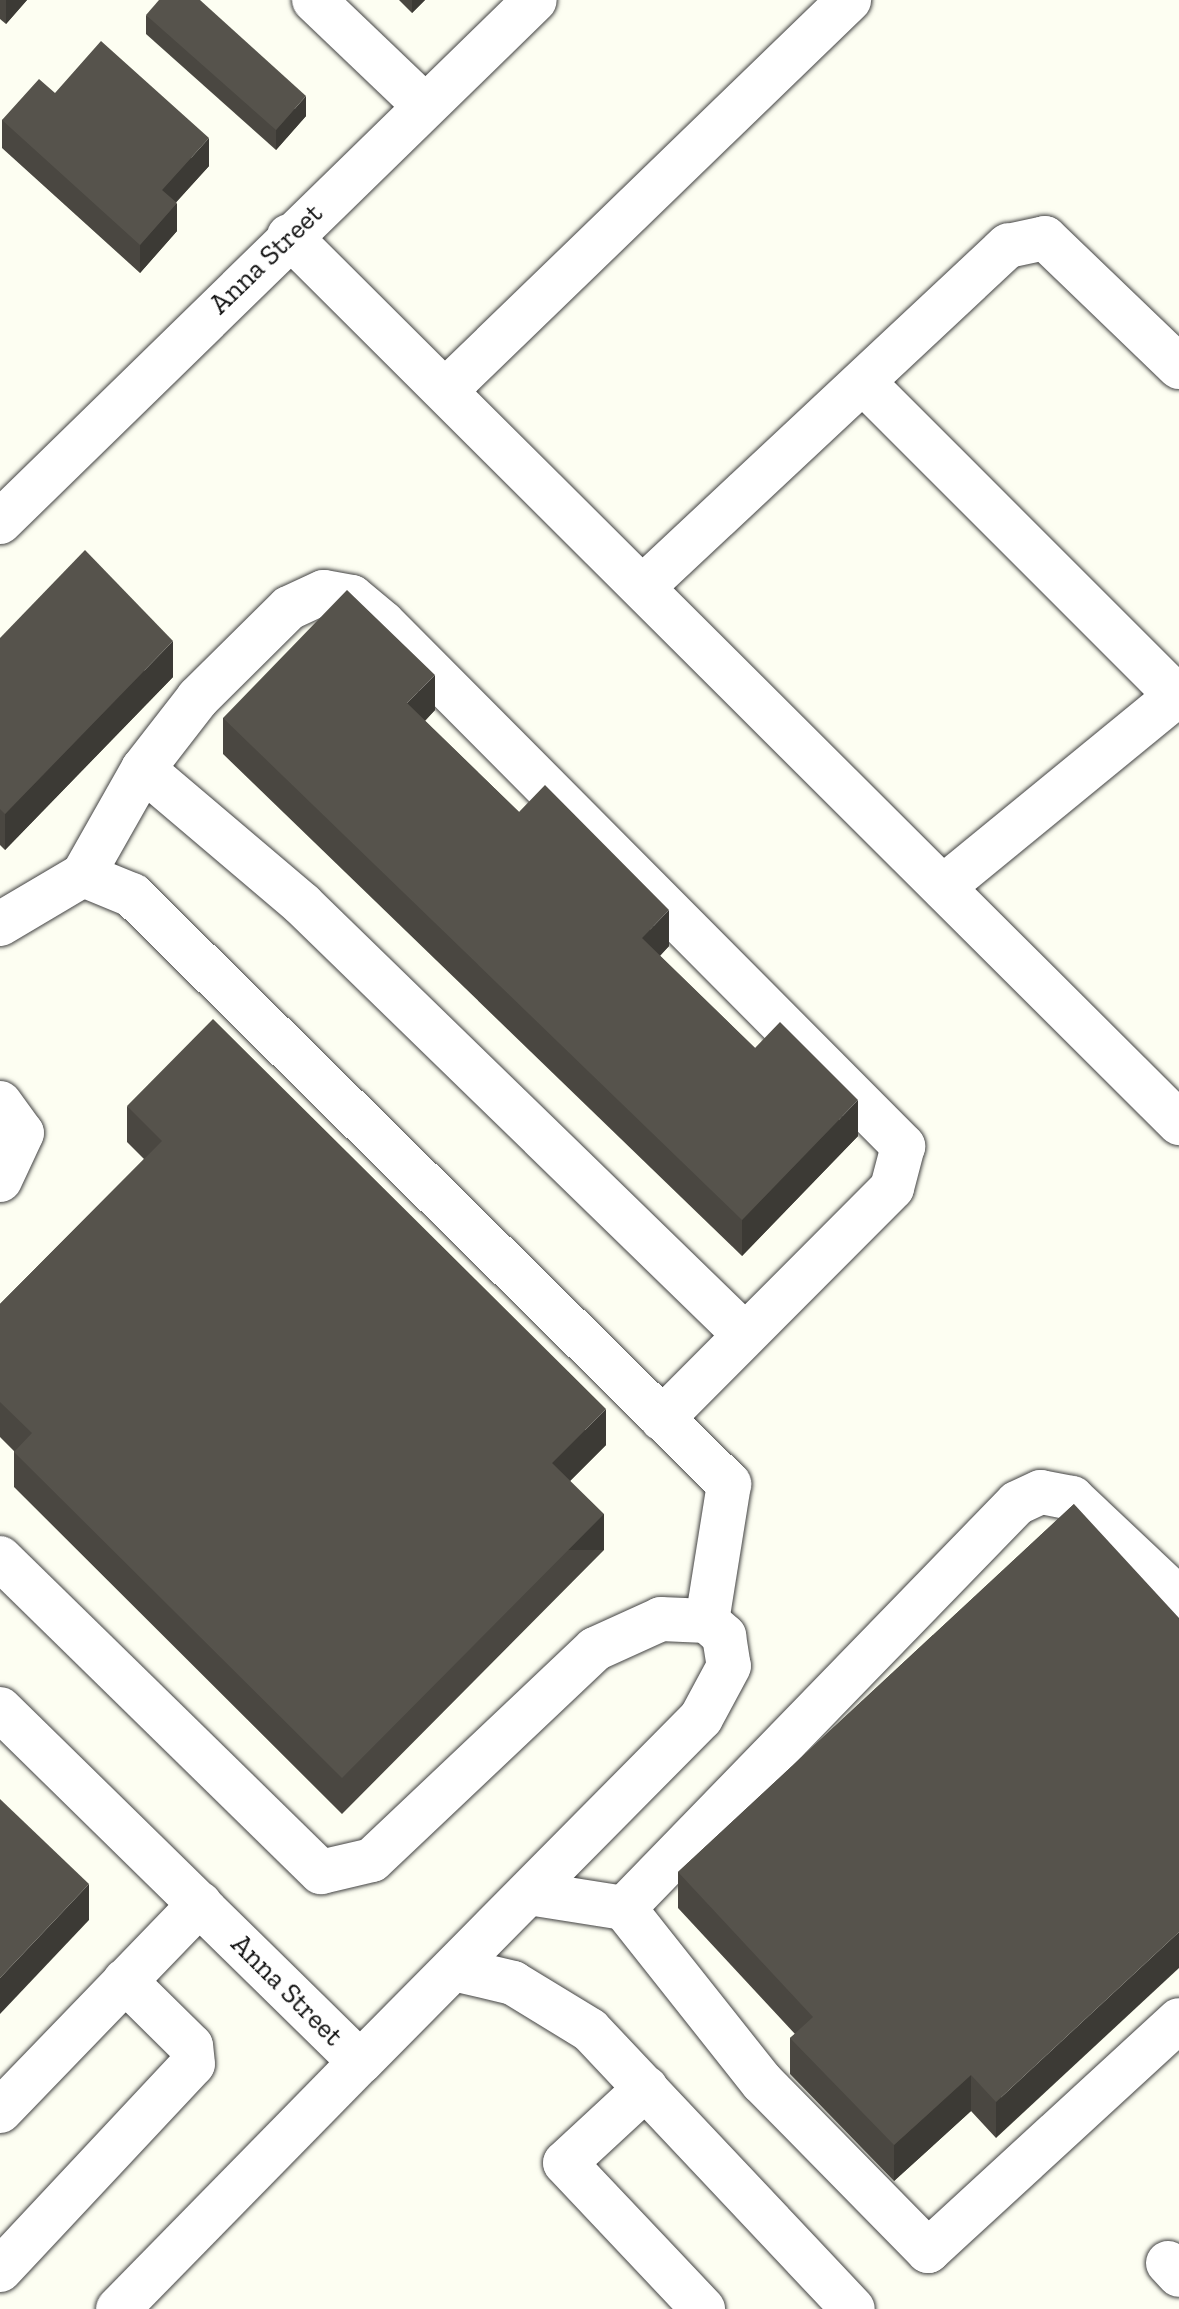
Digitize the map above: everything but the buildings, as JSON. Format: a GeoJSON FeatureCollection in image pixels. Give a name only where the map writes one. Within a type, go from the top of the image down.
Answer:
{"type":"FeatureCollection","features":[{"type":"Feature","properties":{"kind":"street"},"geometry":{"type":"LineString","coordinates":[[314,0],[425,106]]}},
{"type":"Feature","properties":{"kind":"street","name":"Anna Street"},"geometry":{"type":"LineString","coordinates":[[0,522],[289,236],[535,0]]}},
{"type":"Feature","properties":{"kind":"street"},"geometry":{"type":"LineString","coordinates":[[446,390],[849,0]]}},
{"type":"Feature","properties":{"kind":"street"},"geometry":{"type":"LineString","coordinates":[[289,236],[943,887],[1174,1109]]}},
{"type":"Feature","properties":{"kind":"street"},"geometry":{"type":"LineString","coordinates":[[643,587],[1008,246],[1045,238],[1179,367]]}},
{"type":"Feature","properties":{"kind":"street"},"geometry":{"type":"LineString","coordinates":[[863,382],[1178,695],[943,887]]}},
{"type":"Feature","properties":{"kind":"street"},"geometry":{"type":"LineString","coordinates":[[0,924],[83,875],[143,769],[198,698],[289,608],[324,592],[352,597],[383,623],[903,1146],[892,1188],[742,1332],[662,1419]]}},
{"type":"Feature","properties":{"kind":"street"},"geometry":{"type":"LineString","coordinates":[[143,769],[302,904],[742,1332]]}},
{"type":"Feature","properties":{"kind":"street"},"geometry":{"type":"LineString","coordinates":[[83,875],[132,895],[729,1484],[707,1621]]}},
{"type":"Feature","properties":{"kind":"street"},"geometry":{"type":"LineString","coordinates":[[0,1103],[22,1133],[0,1180]]}},
{"type":"Feature","properties":{"kind":"street"},"geometry":{"type":"LineString","coordinates":[[624,1908],[1017,1503],[1041,1492],[1072,1498],[1179,1599]]}},
{"type":"Feature","properties":{"kind":"street"},"geometry":{"type":"LineString","coordinates":[[0,1558],[321,1872],[372,1860],[595,1649],[661,1619],[707,1621],[724,1636],[729,1666],[701,1718],[360,2062]]}},
{"type":"Feature","properties":{"kind":"street","name":"Anna Street"},"geometry":{"type":"LineString","coordinates":[[0,1709],[360,2062],[118,2309]]}},
{"type":"Feature","properties":{"kind":"street"},"geometry":{"type":"LineString","coordinates":[[529,1893],[624,1908],[762,2082],[928,2251],[1179,2020]]}},
{"type":"Feature","properties":{"kind":"street"},"geometry":{"type":"LineString","coordinates":[[0,2111],[200,1904]]}},
{"type":"Feature","properties":{"kind":"street"},"geometry":{"type":"LineString","coordinates":[[454,1969],[513,1983],[590,2030],[853,2309]]}},
{"type":"Feature","properties":{"kind":"street"},"geometry":{"type":"LineString","coordinates":[[0,2270],[193,2064],[191,2046],[125,1981]]}},
{"type":"Feature","properties":{"kind":"street"},"geometry":{"type":"LineString","coordinates":[[646,2088],[565,2163],[703,2309]]}}]}
